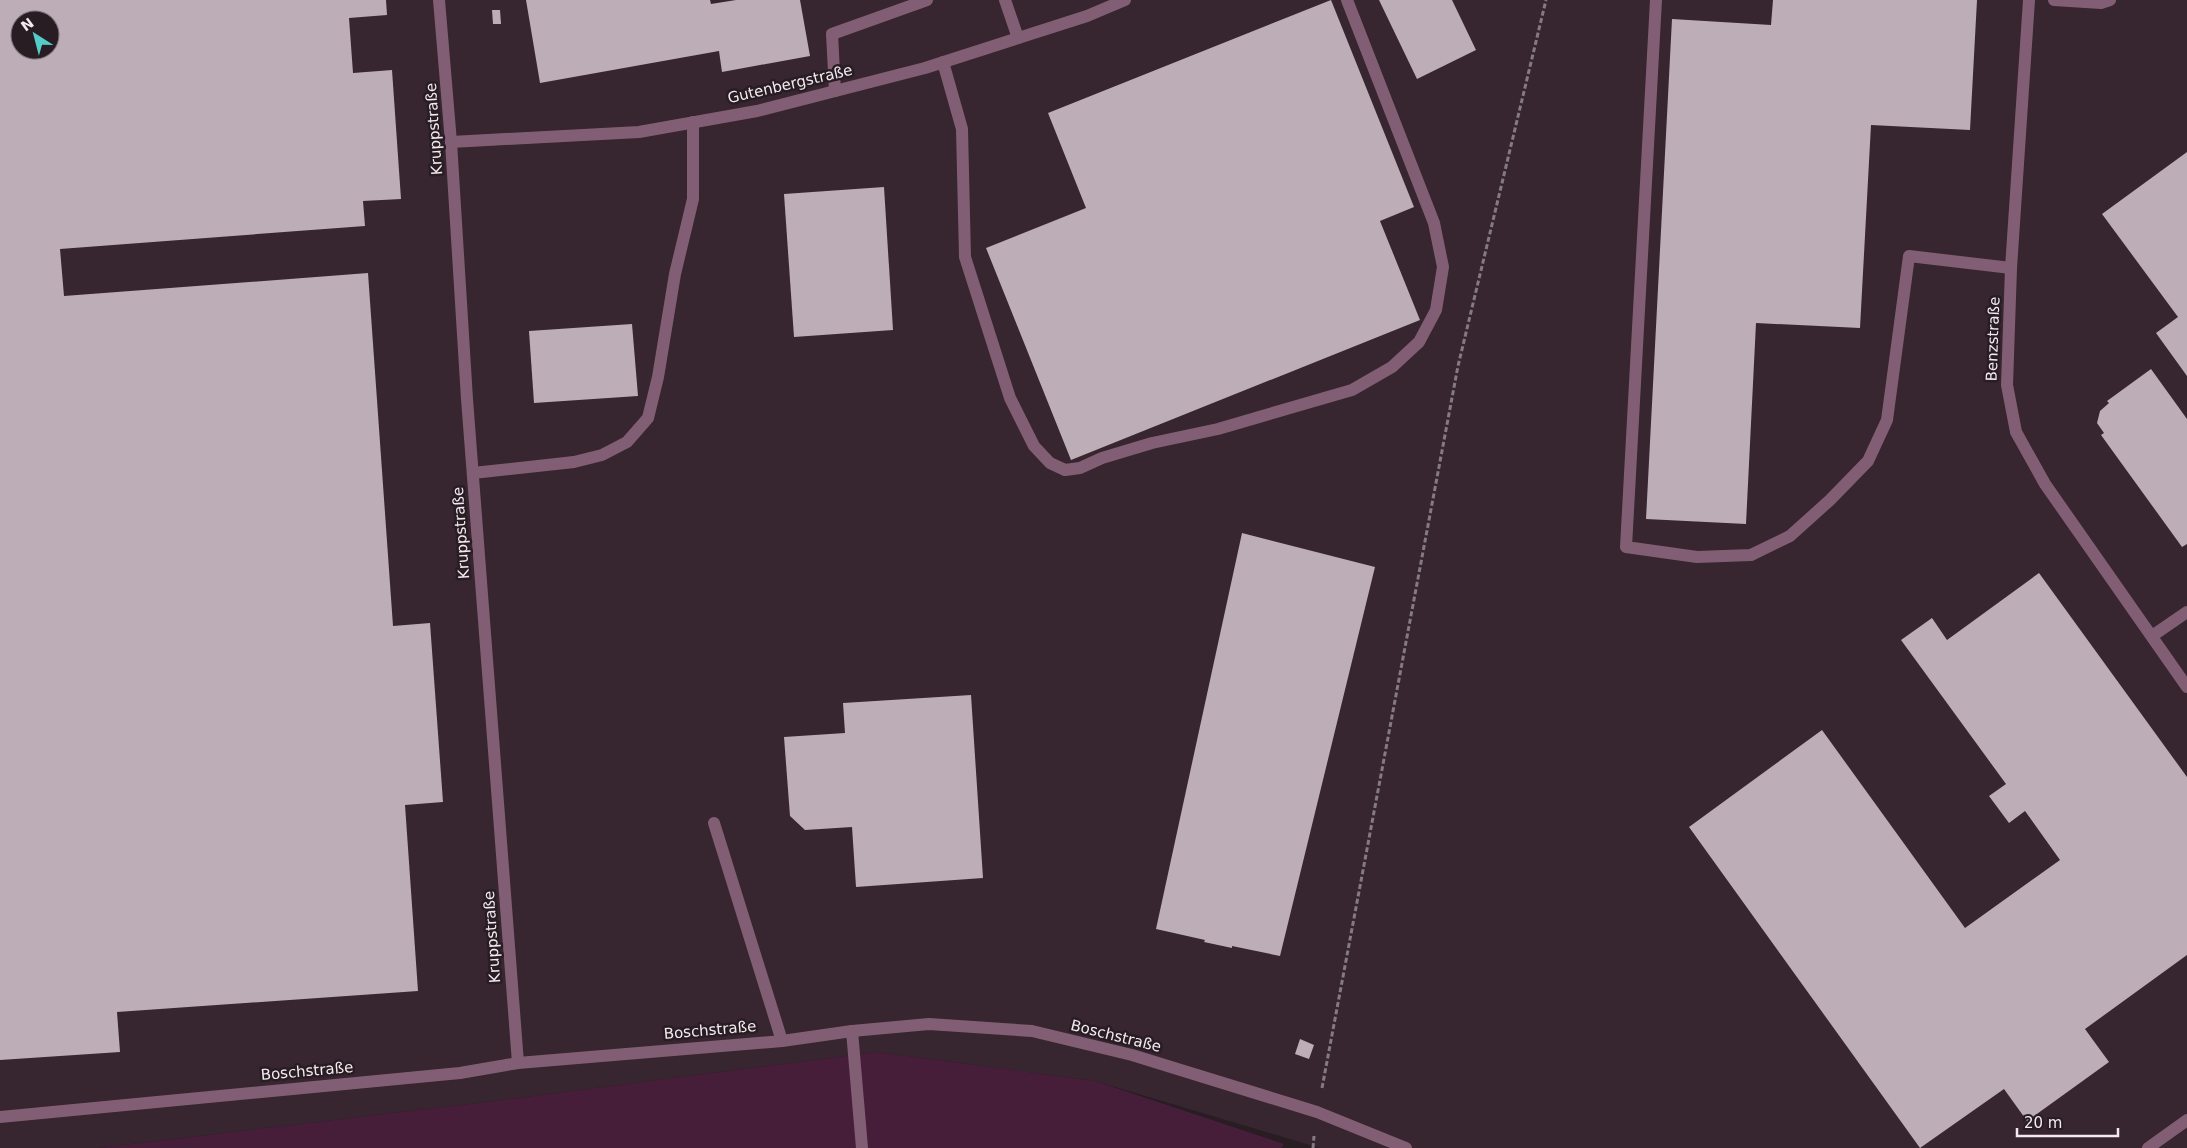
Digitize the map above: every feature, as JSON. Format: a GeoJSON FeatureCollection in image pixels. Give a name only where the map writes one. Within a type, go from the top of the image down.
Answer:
{"type":"FeatureCollection","features":[{"type":"Feature","properties":{"kind":"street","name":"Kruppstraße"},"geometry":{"type":"LineString","coordinates":[[439,0],[452,142],[473,473],[518,1064]]}},
{"type":"Feature","properties":{"kind":"street"},"geometry":{"type":"LineString","coordinates":[[835,91],[832,34],[927,0]]}},
{"type":"Feature","properties":{"kind":"street"},"geometry":{"type":"LineString","coordinates":[[1005,0],[1018,38]]}},
{"type":"Feature","properties":{"kind":"street","name":"Gutenbergstraße"},"geometry":{"type":"LineString","coordinates":[[452,142],[639,132],[757,111],[943,62],[1086,16],[1124,0]]}},
{"type":"Feature","properties":{"kind":"street"},"geometry":{"type":"LineString","coordinates":[[943,62],[962,129],[964,257],[1010,398],[1034,446],[1050,463],[1066,470],[1080,468],[1102,458],[1152,442],[1218,429],[1352,390],[1392,367],[1419,342],[1436,310],[1443,267],[1434,223],[1347,0]]}},
{"type":"Feature","properties":{"kind":"street"},"geometry":{"type":"LineString","coordinates":[[1656,0],[1626,547],[1697,557],[1751,555],[1790,536],[1830,500],[1868,461],[1887,420],[1909,256],[2011,268]]}},
{"type":"Feature","properties":{"kind":"street","name":"Benzstraße"},"geometry":{"type":"LineString","coordinates":[[2029,0],[2011,268],[2007,385],[2016,432],[2045,484],[2187,687]]}},
{"type":"Feature","properties":{"kind":"street"},"geometry":{"type":"LineString","coordinates":[[2054,0],[2101,3],[2110,0]]}},
{"type":"Feature","properties":{"kind":"street"},"geometry":{"type":"LineString","coordinates":[[473,473],[574,462],[602,455],[627,442],[648,418],[658,377],[675,274],[693,199],[693,122]]}},
{"type":"Feature","properties":{"kind":"street"},"geometry":{"type":"LineString","coordinates":[[2152,636],[2187,612]]}},
{"type":"Feature","properties":{"kind":"street"},"geometry":{"type":"LineString","coordinates":[[714,822],[782,1040]]}},
{"type":"Feature","properties":{"kind":"street","name":"Boschstraße"},"geometry":{"type":"LineString","coordinates":[[0,1117],[460,1073],[518,1064],[782,1040],[852,1030],[929,1024],[1032,1031],[1132,1055],[1317,1112],[1406,1148]]}},
{"type":"Feature","properties":{"kind":"street"},"geometry":{"type":"LineString","coordinates":[[852,1030],[862,1148]]}},
{"type":"Feature","properties":{"kind":"street"},"geometry":{"type":"LineString","coordinates":[[2148,1148],[2187,1120]]}},
{"type":"Feature","properties":{"kind":"path"},"geometry":{"type":"LineString","coordinates":[[1313,1148],[1317,1112],[1458,366],[1546,0]]}},
{"type":"Feature","properties":{"kind":"shaded area"},"geometry":{"type":"Polygon","coordinates":[[[0,0],[2187,0],[2187,1148],[1320,1148],[1095,1081],[877,1052],[495,1101],[99,1148],[0,1148],[0,0]]]}},
{"type":"Feature","properties":{"kind":"shaded area"},"geometry":{"type":"Polygon","coordinates":[[[877,1052],[1095,1081],[1284,1144],[1281,1148],[99,1148],[495,1101],[877,1052]]]}},
{"type":"Feature","properties":{"kind":"building"},"geometry":{"type":"Polygon","coordinates":[[[0,0],[386,0],[387,15],[349,18],[353,73],[392,70],[401,199],[363,201],[365,226],[60,249],[64,296],[368,273],[393,626],[430,623],[443,802],[405,805],[418,991],[117,1012],[120,1052],[0,1060],[0,0]]]}},
{"type":"Feature","properties":{"kind":"building"},"geometry":{"type":"Polygon","coordinates":[[[526,0],[710,0],[711,4],[736,0],[800,0],[810,56],[722,72],[719,51],[540,83],[526,0]]]}},
{"type":"Feature","properties":{"kind":"building"},"geometry":{"type":"Polygon","coordinates":[[[1331,0],[1414,207],[1380,221],[1420,320],[1071,460],[986,248],[1086,208],[1048,113],[1331,0]]]}},
{"type":"Feature","properties":{"kind":"building"},"geometry":{"type":"Polygon","coordinates":[[[1379,0],[1452,0],[1476,50],[1417,79],[1379,0]]]}},
{"type":"Feature","properties":{"kind":"building"},"geometry":{"type":"Polygon","coordinates":[[[1773,0],[1977,0],[1970,130],[1871,125],[1860,328],[1756,323],[1746,524],[1646,519],[1672,19],[1771,25],[1773,0]]]}},
{"type":"Feature","properties":{"kind":"building"},"geometry":{"type":"Polygon","coordinates":[[[492,10],[500,10],[501,24],[493,24],[492,10]]]}},
{"type":"Feature","properties":{"kind":"building"},"geometry":{"type":"Polygon","coordinates":[[[2187,152],[2187,376],[2156,333],[2178,317],[2102,214],[2187,152]]]}},
{"type":"Feature","properties":{"kind":"building"},"geometry":{"type":"Polygon","coordinates":[[[884,187],[893,330],[794,337],[784,194],[884,187]]]}},
{"type":"Feature","properties":{"kind":"building"},"geometry":{"type":"Polygon","coordinates":[[[632,324],[638,396],[534,403],[529,331],[632,324]]]}},
{"type":"Feature","properties":{"kind":"building"},"geometry":{"type":"Polygon","coordinates":[[[2151,369],[2187,419],[2187,544],[2182,547],[2101,435],[2104,433],[2097,423],[2100,411],[2109,403],[2107,401],[2151,369]]]}},
{"type":"Feature","properties":{"kind":"building"},"geometry":{"type":"Polygon","coordinates":[[[1242,533],[1375,567],[1280,956],[1204,942],[1205,940],[1156,929],[1242,533]]]}},
{"type":"Feature","properties":{"kind":"building"},"geometry":{"type":"Polygon","coordinates":[[[2039,573],[2187,777],[2187,955],[2085,1029],[2109,1062],[2027,1121],[2004,1089],[1920,1148],[1689,827],[1822,730],[1965,928],[2060,860],[2025,811],[2009,823],[1989,796],[2006,784],[1901,640],[1932,618],[1947,640],[2039,573]]]}},
{"type":"Feature","properties":{"kind":"building"},"geometry":{"type":"Polygon","coordinates":[[[971,695],[983,878],[856,887],[852,827],[805,830],[790,816],[784,737],[845,733],[843,703],[971,695]]]}},
{"type":"Feature","properties":{"kind":"building"},"geometry":{"type":"Polygon","coordinates":[[[1300,1039],[1314,1045],[1309,1059],[1295,1054],[1300,1039]]]}}]}
